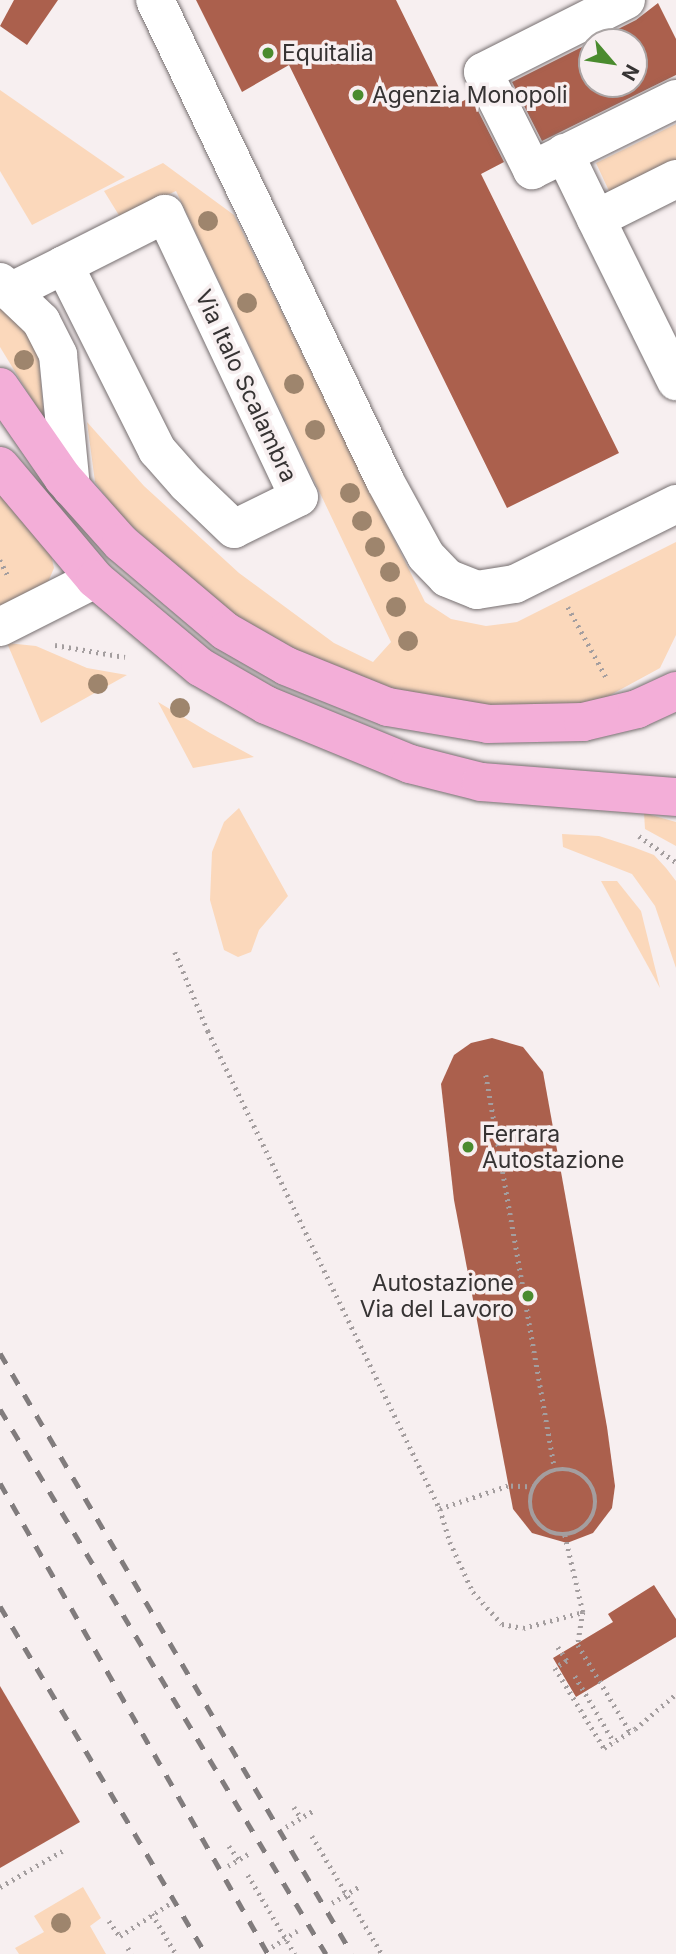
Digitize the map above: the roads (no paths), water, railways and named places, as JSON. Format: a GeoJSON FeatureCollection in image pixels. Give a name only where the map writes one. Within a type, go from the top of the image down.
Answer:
{"type":"FeatureCollection","features":[{"type":"Feature","properties":{"kind":"main road"},"geometry":{"type":"LineString","coordinates":[[0,387],[71,487],[155,574],[225,631],[286,666],[354,695],[421,716],[553,725],[638,709],[676,691]]}},
{"type":"Feature","properties":{"kind":"main road"},"geometry":{"type":"LineString","coordinates":[[0,467],[95,579],[171,644],[231,686],[373,751],[447,774],[508,786],[676,797]]}},
{"type":"Feature","properties":{"kind":"main road"},"geometry":{"type":"LineString","coordinates":[[95,579],[115,573],[155,574]]}},
{"type":"Feature","properties":{"kind":"street"},"geometry":{"type":"LineString","coordinates":[[155,0],[385,481],[426,556],[447,578],[477,590],[515,584],[676,505]]}},
{"type":"Feature","properties":{"kind":"street"},"geometry":{"type":"LineString","coordinates":[[626,0],[483,72],[532,170],[676,99]]}},
{"type":"Feature","properties":{"kind":"street"},"geometry":{"type":"LineString","coordinates":[[564,153],[676,381]]}},
{"type":"Feature","properties":{"kind":"street"},"geometry":{"type":"LineString","coordinates":[[596,219],[676,179]]}},
{"type":"Feature","properties":{"kind":"street","name":"Via Italo Scalambra"},"geometry":{"type":"LineString","coordinates":[[64,265],[157,450],[187,484],[234,529],[299,496],[165,214],[64,265],[5,287],[41,321],[58,355],[71,487]]}},
{"type":"Feature","properties":{"kind":"street"},"geometry":{"type":"LineString","coordinates":[[0,627],[95,579]]}},
{"type":"Feature","properties":{"kind":"railway"},"geometry":{"type":"LineString","coordinates":[[0,1353],[352,1954]]}},
{"type":"Feature","properties":{"kind":"railway"},"geometry":{"type":"LineString","coordinates":[[0,1409],[326,1954]]}},
{"type":"Feature","properties":{"kind":"railway"},"geometry":{"type":"LineString","coordinates":[[0,1483],[268,1954]]}},
{"type":"Feature","properties":{"kind":"railway"},"geometry":{"type":"LineString","coordinates":[[0,1606],[206,1954]]}},
{"type":"Feature","properties":{"kind":"place","name":"Equitalia"},"geometry":{"type":"Point","coordinates":[268,53]}},
{"type":"Feature","properties":{"kind":"place","name":"Agenzia Monopoli"},"geometry":{"type":"Point","coordinates":[358,95]}},
{"type":"Feature","properties":{"kind":"place","name":"Ferrara Autostazione"},"geometry":{"type":"Point","coordinates":[468,1147]}},
{"type":"Feature","properties":{"kind":"place","name":"Autostazione Via del Lavoro"},"geometry":{"type":"Point","coordinates":[528,1296]}}]}
